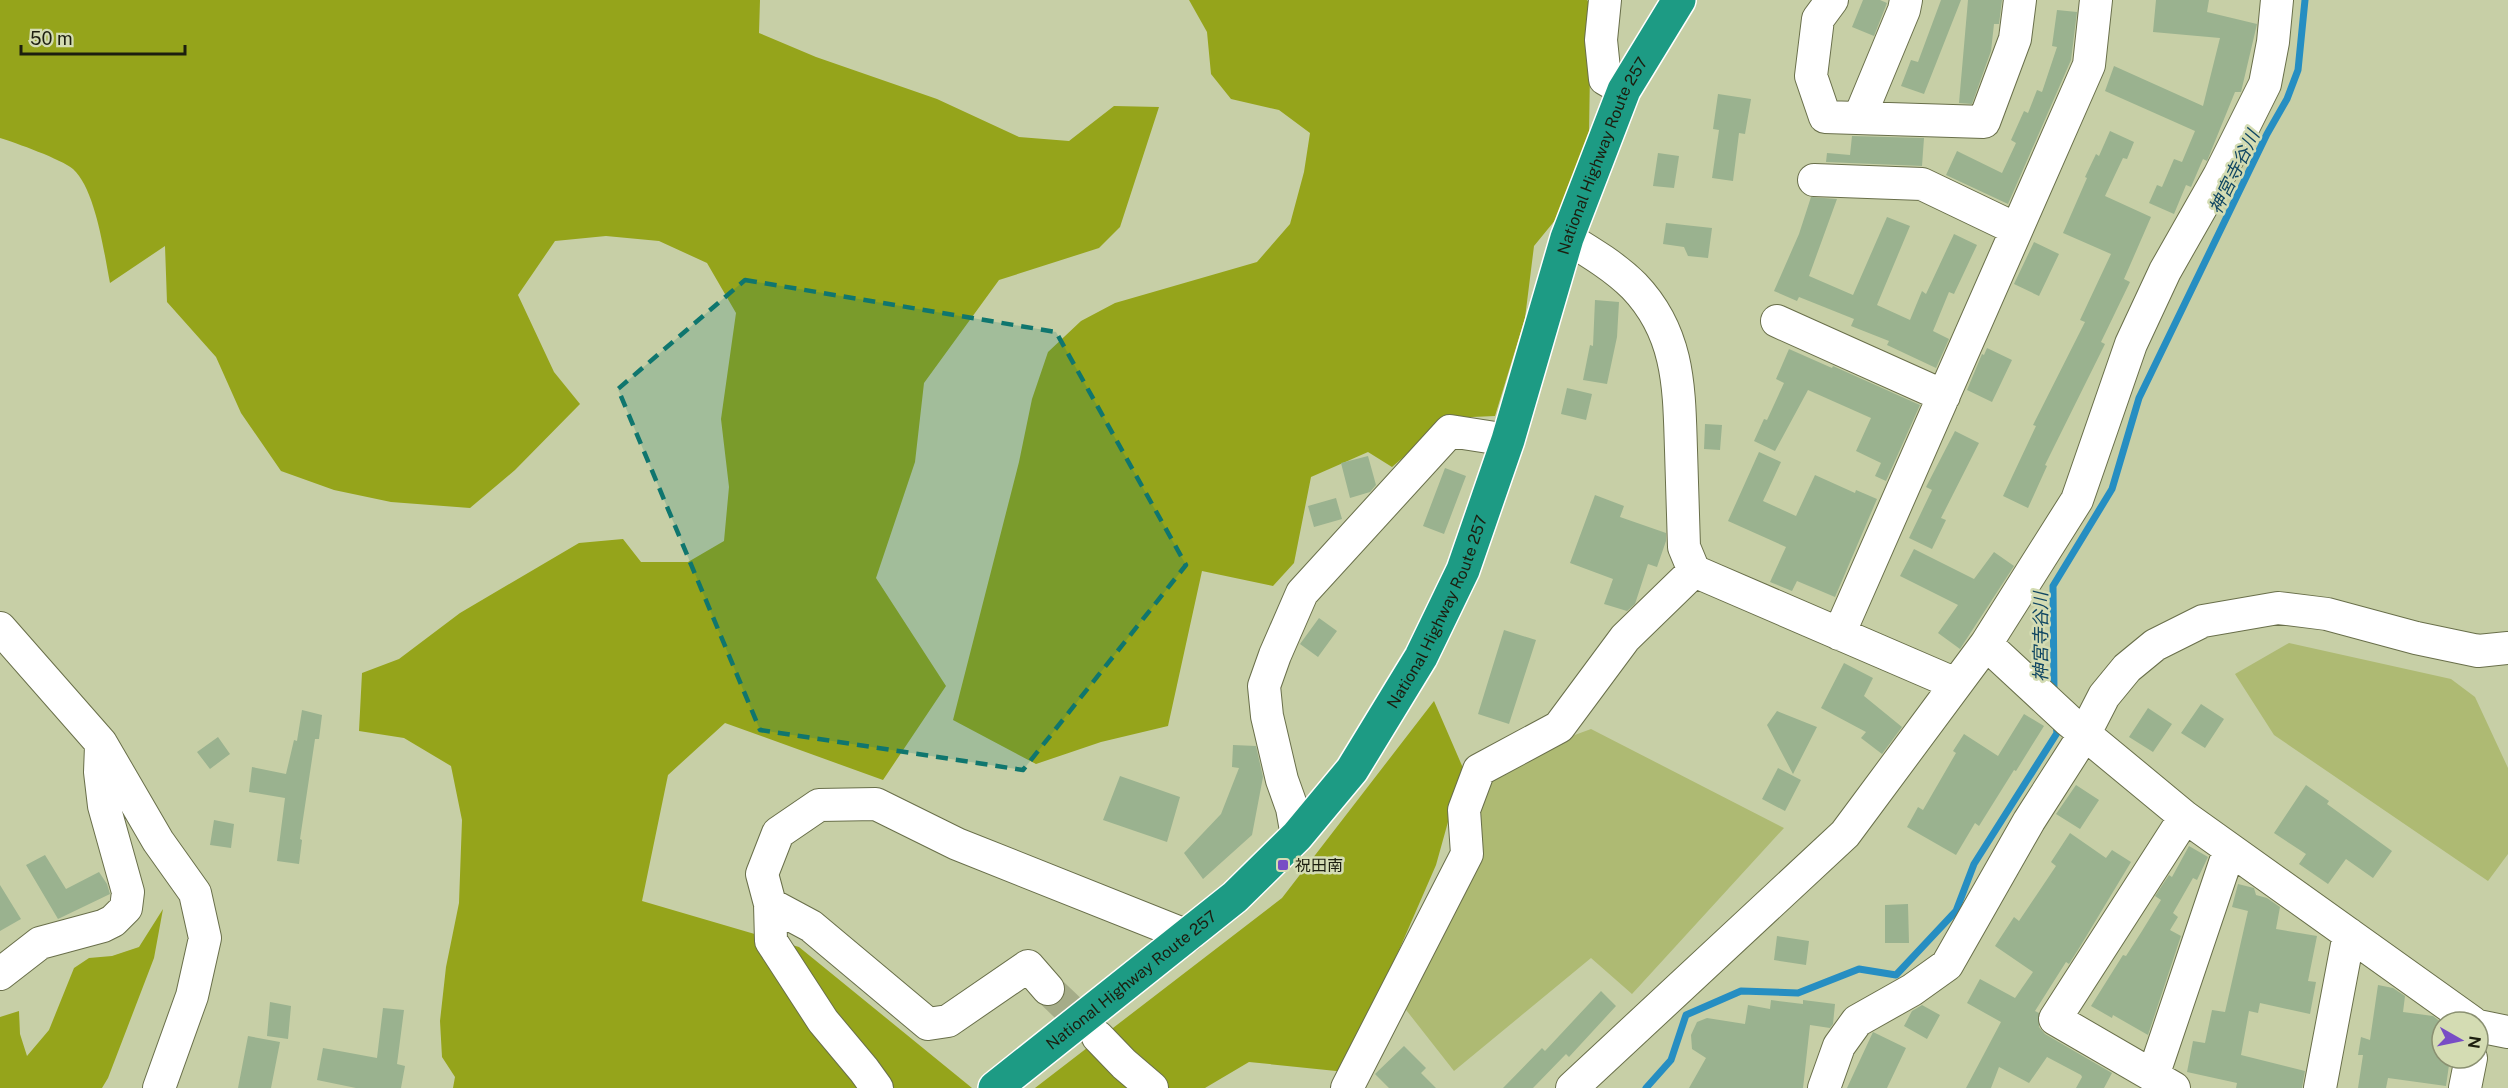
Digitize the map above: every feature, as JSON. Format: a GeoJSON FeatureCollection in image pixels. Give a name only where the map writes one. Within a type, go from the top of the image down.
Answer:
{"type":"FeatureCollection","features":[{"type":"Feature","properties":{"kind":"highway","name":"National Highway Route 257"},"geometry":{"type":"LineString","coordinates":[[995,1088],[1235,897],[1297,836],[1352,770],[1421,657],[1463,570],[1508,440],[1567,238],[1624,90],[1679,0]]}},
{"type":"Feature","properties":{"kind":"street"},"geometry":{"type":"LineString","coordinates":[[1605,0],[1601,40],[1605,79],[1624,90]]}},
{"type":"Feature","properties":{"kind":"street"},"geometry":{"type":"LineString","coordinates":[[1832,0],[1818,19],[1811,76],[1825,117],[1984,122],[2015,39],[2020,0]]}},
{"type":"Feature","properties":{"kind":"street"},"geometry":{"type":"LineString","coordinates":[[1860,117],[1906,0]]}},
{"type":"Feature","properties":{"kind":"street"},"geometry":{"type":"LineString","coordinates":[[1839,634],[2089,65],[2096,0]]}},
{"type":"Feature","properties":{"kind":"street"},"geometry":{"type":"LineString","coordinates":[[1572,1088],[1845,834],[1986,644],[2078,500],[2131,344],[2165,271],[2219,176],[2265,84],[2273,42],[2277,0]]}},
{"type":"Feature","properties":{"kind":"street"},"geometry":{"type":"LineString","coordinates":[[1814,180],[1922,184],[2016,229]]}},
{"type":"Feature","properties":{"kind":"street"},"geometry":{"type":"LineString","coordinates":[[1567,238],[1596,256],[1634,286],[1655,315],[1671,349],[1678,381],[1684,547],[1694,571],[1956,684]]}},
{"type":"Feature","properties":{"kind":"street"},"geometry":{"type":"LineString","coordinates":[[1777,321],[1944,396]]}},
{"type":"Feature","properties":{"kind":"street"},"geometry":{"type":"LineString","coordinates":[[1297,836],[1292,808],[1282,780],[1267,716],[1264,686],[1302,593],[1450,431],[1508,440]]}},
{"type":"Feature","properties":{"kind":"street"},"geometry":{"type":"LineString","coordinates":[[1347,1088],[1467,854],[1464,810],[1479,770],[1559,727],[1625,638],[1694,571]]}},
{"type":"Feature","properties":{"kind":"street"},"geometry":{"type":"LineString","coordinates":[[1824,1088],[1839,1046],[1857,1021],[1912,990],[1947,965],[2029,821],[2076,728],[2127,668],[2155,645],[2203,621],[2278,608],[2327,614],[2416,638],[2478,651],[2508,648]]}},
{"type":"Feature","properties":{"kind":"street"},"geometry":{"type":"LineString","coordinates":[[0,628],[101,742],[158,841],[195,893],[205,938],[192,996],[159,1088]]}},
{"type":"Feature","properties":{"kind":"street"},"geometry":{"type":"LineString","coordinates":[[1986,644],[2076,728],[2185,817],[2229,851],[2455,1010]]}},
{"type":"Feature","properties":{"kind":"street"},"geometry":{"type":"LineString","coordinates":[[0,974],[40,943],[103,926],[113,921],[126,909],[128,892],[104,806],[100,772],[101,742]]}},
{"type":"Feature","properties":{"kind":"street"},"geometry":{"type":"LineString","coordinates":[[877,1088],[823,1021],[771,940],[770,904],[762,874],[778,833],[819,805],[876,804],[957,843],[1188,936]]}},
{"type":"Feature","properties":{"kind":"street"},"geometry":{"type":"LineString","coordinates":[[2185,817],[2055,1019],[2164,1082],[2229,851]]}},
{"type":"Feature","properties":{"kind":"street"},"geometry":{"type":"LineString","coordinates":[[770,904],[811,926],[928,1024],[948,1021],[1028,966],[1048,989]]}},
{"type":"Feature","properties":{"kind":"street"},"geometry":{"type":"LineString","coordinates":[[2320,1088],[2349,934]]}},
{"type":"Feature","properties":{"kind":"street"},"geometry":{"type":"LineString","coordinates":[[2490,1028],[2508,1032]]}},
{"type":"Feature","properties":{"kind":"street"},"geometry":{"type":"LineString","coordinates":[[1098,1037],[1152,1088]]}},
{"type":"Feature","properties":{"kind":"street"},"geometry":{"type":"LineString","coordinates":[[2465,1088],[2469,1070]]}},
{"type":"Feature","properties":{"kind":"highlighted area"},"geometry":{"type":"Polygon","coordinates":[[[745,280],[1056,332],[1186,565],[1023,770],[760,730],[618,389],[745,280]]]}},
{"type":"Feature","properties":{"kind":"green space"},"geometry":{"type":"Polygon","coordinates":[[[0,0],[760,0],[759,33],[816,57],[937,99],[1019,137],[1069,141],[1114,106],[1159,107],[1120,227],[1099,248],[999,280],[924,383],[915,462],[876,578],[946,686],[883,780],[725,723],[668,775],[642,901],[799,947],[972,1088],[453,1088],[455,1077],[442,1057],[440,1021],[446,967],[459,903],[462,820],[451,766],[404,738],[359,731],[362,673],[399,659],[460,613],[579,543],[623,539],[641,562],[688,562],[724,541],[729,487],[721,419],[736,313],[707,263],[659,241],[606,236],[555,241],[518,295],[554,372],[580,404],[515,470],[470,508],[391,502],[334,490],[281,471],[241,413],[216,357],[167,302],[165,246],[110,283],[98,223],[88,191],[81,179],[73,169],[59,161],[0,138],[0,0]]]}},
{"type":"Feature","properties":{"kind":"green space"},"geometry":{"type":"Polygon","coordinates":[[[1189,0],[1587,0],[1591,6],[1589,134],[1570,202],[1534,246],[1525,318],[1495,416],[1449,418],[1392,467],[1368,452],[1311,477],[1294,563],[1273,586],[1202,571],[1168,726],[1101,742],[1036,764],[953,720],[1019,462],[1032,399],[1048,352],[1081,321],[1115,303],[1257,262],[1290,224],[1304,172],[1310,133],[1279,110],[1231,99],[1211,74],[1207,32],[1189,0]]]}},
{"type":"Feature","properties":{"kind":"green space"},"geometry":{"type":"Polygon","coordinates":[[[2289,643],[2451,679],[2475,697],[2508,768],[2508,854],[2488,881],[2274,735],[2235,674],[2289,643]]]}},
{"type":"Feature","properties":{"kind":"green space"},"geometry":{"type":"Polygon","coordinates":[[[1434,701],[1463,768],[1436,865],[1346,1072],[1249,1062],[1205,1088],[1035,1088],[1282,898],[1434,701]]]}},
{"type":"Feature","properties":{"kind":"green space"},"geometry":{"type":"Polygon","coordinates":[[[1591,729],[1784,828],[1632,994],[1591,958],[1454,1071],[1403,1006],[1489,776],[1518,756],[1591,729]]]}},
{"type":"Feature","properties":{"kind":"green space"},"geometry":{"type":"Polygon","coordinates":[[[163,909],[154,958],[108,1078],[102,1088],[0,1088],[0,1017],[19,1011],[20,1034],[27,1056],[49,1030],[74,968],[89,958],[112,956],[139,947],[163,909]]]}},
{"type":"Feature","properties":{"kind":"building"},"geometry":{"type":"Polygon","coordinates":[[[1863,0],[1880,0],[1887,3],[1874,36],[1852,27],[1863,0]]]}},
{"type":"Feature","properties":{"kind":"building"},"geometry":{"type":"Polygon","coordinates":[[[1941,0],[1961,0],[1924,94],[1901,86],[1911,60],[1918,62],[1941,0]]]}},
{"type":"Feature","properties":{"kind":"building"},"geometry":{"type":"Polygon","coordinates":[[[1968,0],[2002,0],[1999,24],[1994,24],[1991,51],[1972,104],[1959,103],[1968,0]]]}},
{"type":"Feature","properties":{"kind":"building"},"geometry":{"type":"Polygon","coordinates":[[[2156,0],[2209,0],[2207,12],[2257,24],[2241,92],[2235,92],[2207,161],[2203,159],[2191,187],[2186,185],[2174,214],[2149,203],[2157,185],[2162,187],[2174,159],[2182,162],[2195,131],[2105,91],[2114,66],[2203,106],[2220,38],[2153,32],[2156,0]]]}},
{"type":"Feature","properties":{"kind":"building"},"geometry":{"type":"Polygon","coordinates":[[[2057,10],[2077,12],[2071,60],[2008,204],[1946,175],[1957,151],[2002,173],[2016,143],[2011,140],[2024,111],[2028,113],[2037,90],[2042,92],[2057,47],[2052,46],[2057,10]]]}},
{"type":"Feature","properties":{"kind":"building"},"geometry":{"type":"Polygon","coordinates":[[[1718,94],[1751,99],[1745,134],[1739,133],[1733,181],[1712,178],[1719,130],[1713,129],[1718,94]]]}},
{"type":"Feature","properties":{"kind":"building"},"geometry":{"type":"Polygon","coordinates":[[[2110,131],[2134,142],[2127,159],[2123,158],[2105,196],[2151,217],[2124,279],[2130,282],[2101,342],[2105,344],[2045,465],[2047,466],[2028,508],[2003,496],[2036,426],[2033,425],[2085,322],[2080,320],[2111,254],[2063,233],[2087,178],[2085,177],[2096,154],[2099,156],[2110,131]]]}},
{"type":"Feature","properties":{"kind":"building"},"geometry":{"type":"Polygon","coordinates":[[[1852,136],[1924,138],[1922,166],[1826,162],[1827,153],[1850,155],[1852,136]]]}},
{"type":"Feature","properties":{"kind":"building"},"geometry":{"type":"Polygon","coordinates":[[[1658,153],[1679,156],[1674,188],[1653,186],[1658,153]]]}},
{"type":"Feature","properties":{"kind":"building"},"geometry":{"type":"Polygon","coordinates":[[[1811,197],[1837,199],[1809,276],[1853,295],[1887,217],[1910,226],[1877,305],[1910,320],[1922,291],[1926,294],[1954,234],[1977,245],[1954,294],[1949,292],[1933,331],[1949,339],[1936,368],[1887,345],[1889,341],[1851,326],[1854,319],[1799,297],[1797,301],[1774,291],[1799,234],[1811,197]]]}},
{"type":"Feature","properties":{"kind":"building"},"geometry":{"type":"Polygon","coordinates":[[[1666,223],[1712,228],[1708,258],[1688,256],[1684,247],[1663,244],[1666,223]]]}},
{"type":"Feature","properties":{"kind":"building"},"geometry":{"type":"Polygon","coordinates":[[[2034,242],[2059,254],[2039,296],[2014,284],[2034,242]]]}},
{"type":"Feature","properties":{"kind":"building"},"geometry":{"type":"Polygon","coordinates":[[[1595,300],[1619,302],[1617,337],[1607,384],[1583,380],[1590,345],[1593,346],[1595,300]]]}},
{"type":"Feature","properties":{"kind":"building"},"geometry":{"type":"Polygon","coordinates":[[[1987,348],[2012,360],[1992,402],[1967,390],[1982,354],[1984,355],[1987,348]]]}},
{"type":"Feature","properties":{"kind":"building"},"geometry":{"type":"Polygon","coordinates":[[[1789,349],[1920,405],[1886,481],[1875,476],[1881,463],[1856,451],[1871,418],[1808,390],[1775,451],[1754,441],[1764,419],[1767,420],[1784,383],[1776,379],[1789,349]]]}},
{"type":"Feature","properties":{"kind":"building"},"geometry":{"type":"Polygon","coordinates":[[[1567,388],[1592,394],[1586,420],[1561,414],[1567,388]]]}},
{"type":"Feature","properties":{"kind":"building"},"geometry":{"type":"Polygon","coordinates":[[[1705,424],[1722,425],[1720,450],[1704,449],[1705,424]]]}},
{"type":"Feature","properties":{"kind":"building"},"geometry":{"type":"Polygon","coordinates":[[[1955,431],[1979,443],[1941,518],[1946,520],[1932,549],[1909,538],[1932,490],[1926,487],[1955,431]]]}},
{"type":"Feature","properties":{"kind":"building"},"geometry":{"type":"Polygon","coordinates":[[[1759,452],[1781,462],[1763,501],[1796,516],[1815,475],[1855,493],[1856,490],[1877,499],[1835,597],[1797,581],[1792,591],[1770,582],[1786,547],[1728,521],[1759,452]]]}},
{"type":"Feature","properties":{"kind":"building"},"geometry":{"type":"Polygon","coordinates":[[[1368,456],[1376,485],[1370,492],[1350,498],[1341,463],[1368,456]]]}},
{"type":"Feature","properties":{"kind":"building"},"geometry":{"type":"Polygon","coordinates":[[[1445,468],[1466,476],[1444,534],[1423,526],[1445,468]]]}},
{"type":"Feature","properties":{"kind":"building"},"geometry":{"type":"Polygon","coordinates":[[[1595,495],[1624,506],[1620,517],[1666,533],[1666,541],[1657,567],[1648,564],[1635,604],[1627,611],[1604,604],[1613,579],[1570,563],[1595,495]]]}},
{"type":"Feature","properties":{"kind":"building"},"geometry":{"type":"Polygon","coordinates":[[[1336,498],[1342,519],[1314,527],[1308,506],[1336,498]]]}},
{"type":"Feature","properties":{"kind":"building"},"geometry":{"type":"Polygon","coordinates":[[[1914,549],[1974,579],[1994,552],[2014,566],[1960,649],[1938,633],[1958,605],[1900,576],[1914,549]]]}},
{"type":"Feature","properties":{"kind":"building"},"geometry":{"type":"Polygon","coordinates":[[[1319,618],[1337,631],[1318,657],[1300,644],[1319,618]]]}},
{"type":"Feature","properties":{"kind":"building"},"geometry":{"type":"Polygon","coordinates":[[[1504,630],[1536,640],[1509,724],[1478,714],[1504,630]]]}},
{"type":"Feature","properties":{"kind":"building"},"geometry":{"type":"Polygon","coordinates":[[[1844,663],[1873,678],[1864,696],[1902,727],[1882,754],[1861,738],[1866,732],[1821,708],[1844,663]]]}},
{"type":"Feature","properties":{"kind":"building"},"geometry":{"type":"Polygon","coordinates":[[[2201,704],[2224,719],[2205,748],[2181,733],[2201,704]]]}},
{"type":"Feature","properties":{"kind":"building"},"geometry":{"type":"Polygon","coordinates":[[[2148,708],[2172,724],[2153,752],[2129,737],[2148,708]]]}},
{"type":"Feature","properties":{"kind":"building"},"geometry":{"type":"Polygon","coordinates":[[[302,710],[322,715],[319,739],[315,739],[300,839],[302,840],[299,864],[277,861],[285,798],[249,792],[252,767],[286,774],[294,740],[297,741],[302,710]]]}},
{"type":"Feature","properties":{"kind":"building"},"geometry":{"type":"Polygon","coordinates":[[[1777,711],[1817,727],[1793,774],[1767,725],[1777,711]]]}},
{"type":"Feature","properties":{"kind":"building"},"geometry":{"type":"Polygon","coordinates":[[[2024,714],[2044,726],[1979,826],[1975,823],[1956,855],[1907,827],[1918,807],[1923,810],[1956,753],[1953,751],[1964,734],[1998,756],[2024,714]]]}},
{"type":"Feature","properties":{"kind":"building"},"geometry":{"type":"Polygon","coordinates":[[[218,737],[230,754],[210,769],[197,752],[218,737]]]}},
{"type":"Feature","properties":{"kind":"building"},"geometry":{"type":"Polygon","coordinates":[[[1233,745],[1256,746],[1263,777],[1252,835],[1203,879],[1184,853],[1221,814],[1239,768],[1232,767],[1233,745]]]}},
{"type":"Feature","properties":{"kind":"building"},"geometry":{"type":"Polygon","coordinates":[[[1778,768],[1801,780],[1785,811],[1762,799],[1778,768]]]}},
{"type":"Feature","properties":{"kind":"building"},"geometry":{"type":"Polygon","coordinates":[[[1120,776],[1180,797],[1167,842],[1103,820],[1120,776]]]}},
{"type":"Feature","properties":{"kind":"building"},"geometry":{"type":"Polygon","coordinates":[[[2076,785],[2099,800],[2080,829],[2056,814],[2076,785]]]}},
{"type":"Feature","properties":{"kind":"building"},"geometry":{"type":"Polygon","coordinates":[[[2306,785],[2329,801],[2327,804],[2392,851],[2373,878],[2346,859],[2328,884],[2299,864],[2306,854],[2274,833],[2306,785]]]}},
{"type":"Feature","properties":{"kind":"building"},"geometry":{"type":"Polygon","coordinates":[[[214,820],[234,824],[231,848],[210,845],[214,820]]]}},
{"type":"Feature","properties":{"kind":"building"},"geometry":{"type":"Polygon","coordinates":[[[2070,833],[2106,858],[2112,850],[2131,862],[2069,964],[2066,962],[2035,1011],[2039,1013],[2039,1027],[2045,1034],[2112,1073],[2104,1088],[2076,1088],[2081,1075],[2047,1057],[2029,1083],[1999,1067],[1991,1088],[1966,1088],[2001,1022],[1967,1003],[1980,979],[2015,998],[2033,972],[1995,946],[2014,917],[2019,921],[2056,866],[2051,862],[2070,833]]]}},
{"type":"Feature","properties":{"kind":"building"},"geometry":{"type":"Polygon","coordinates":[[[2189,846],[2208,857],[2197,880],[2193,878],[2173,913],[2178,917],[2170,930],[2181,936],[2148,1035],[2113,1015],[2112,1018],[2091,1006],[2161,900],[2155,896],[2169,875],[2172,877],[2189,846]]]}},
{"type":"Feature","properties":{"kind":"building"},"geometry":{"type":"Polygon","coordinates":[[[45,855],[66,889],[99,872],[110,894],[58,919],[26,865],[45,855]]]}},
{"type":"Feature","properties":{"kind":"building"},"geometry":{"type":"Polygon","coordinates":[[[2238,884],[2254,888],[2256,895],[2267,898],[2280,907],[2276,929],[2317,936],[2308,981],[2316,982],[2310,1014],[2260,1003],[2258,1013],[2249,1011],[2241,1055],[2305,1071],[2302,1088],[2236,1088],[2237,1083],[2187,1072],[2193,1041],[2205,1043],[2212,1010],[2225,1012],[2248,911],[2232,907],[2238,884]]]}},
{"type":"Feature","properties":{"kind":"building"},"geometry":{"type":"Polygon","coordinates":[[[0,885],[21,919],[0,931],[0,885]]]}},
{"type":"Feature","properties":{"kind":"building"},"geometry":{"type":"Polygon","coordinates":[[[1908,904],[1909,943],[1885,943],[1885,905],[1908,904]]]}},
{"type":"Feature","properties":{"kind":"building"},"geometry":{"type":"Polygon","coordinates":[[[1777,936],[1809,941],[1806,965],[1774,960],[1777,936]]]}},
{"type":"Feature","properties":{"kind":"building"},"geometry":{"type":"Polygon","coordinates":[[[2378,985],[2393,988],[2405,996],[2403,1012],[2430,1016],[2430,1070],[2448,1070],[2446,1086],[2388,1078],[2386,1088],[2358,1088],[2363,1055],[2358,1055],[2361,1037],[2370,1040],[2378,985]]]}},
{"type":"Feature","properties":{"kind":"building"},"geometry":{"type":"Polygon","coordinates":[[[1601,991],[1616,1006],[1569,1057],[1566,1054],[1533,1088],[1503,1088],[1542,1048],[1545,1051],[1601,991]]]}},
{"type":"Feature","properties":{"kind":"building"},"geometry":{"type":"Polygon","coordinates":[[[1771,1000],[1803,1004],[1803,1000],[1835,1004],[1833,1024],[1830,1028],[1810,1025],[1803,1088],[1689,1088],[1706,1058],[1692,1049],[1691,1035],[1697,1022],[1707,1018],[1745,1024],[1748,1005],[1770,1009],[1771,1000]]]}},
{"type":"Feature","properties":{"kind":"building"},"geometry":{"type":"Polygon","coordinates":[[[270,1002],[291,1006],[288,1039],[267,1036],[270,1002]]]}},
{"type":"Feature","properties":{"kind":"building"},"geometry":{"type":"Polygon","coordinates":[[[1922,1005],[1940,1015],[1927,1039],[1904,1026],[1912,1011],[1922,1005]]]}},
{"type":"Feature","properties":{"kind":"building"},"geometry":{"type":"Polygon","coordinates":[[[383,1008],[404,1010],[397,1064],[405,1066],[401,1088],[356,1088],[317,1080],[323,1048],[377,1058],[383,1008]]]}},
{"type":"Feature","properties":{"kind":"building"},"geometry":{"type":"Polygon","coordinates":[[[1873,1032],[1906,1048],[1887,1088],[1847,1088],[1873,1032]]]}},
{"type":"Feature","properties":{"kind":"building"},"geometry":{"type":"Polygon","coordinates":[[[248,1036],[280,1042],[271,1088],[238,1088],[248,1036]]]}},
{"type":"Feature","properties":{"kind":"building"},"geometry":{"type":"Polygon","coordinates":[[[1404,1046],[1426,1068],[1421,1073],[1436,1088],[1389,1088],[1375,1074],[1404,1046]]]}},
{"type":"Feature","properties":{"kind":"waterway","name":"神宮寺谷川"},"geometry":{"type":"LineString","coordinates":[[2054,692],[2053,586],[2112,489],[2139,398],[2267,134],[2287,99],[2298,70],[2305,0]]}},
{"type":"Feature","properties":{"kind":"waterway","name":"神宮寺谷川"},"geometry":{"type":"LineString","coordinates":[[1646,1088],[1671,1060],[1686,1015],[1741,991],[1798,993],[1859,969],[1896,975],[1956,911],[1974,864],[2057,733],[2056,724]]}},
{"type":"Feature","properties":{"kind":"tunnel"},"geometry":{"type":"LineString","coordinates":[[1048,989],[1098,1037]]}},
{"type":"Feature","properties":{"kind":"place","name":"祝田南"},"geometry":{"type":"Point","coordinates":[1283,865]}}]}
